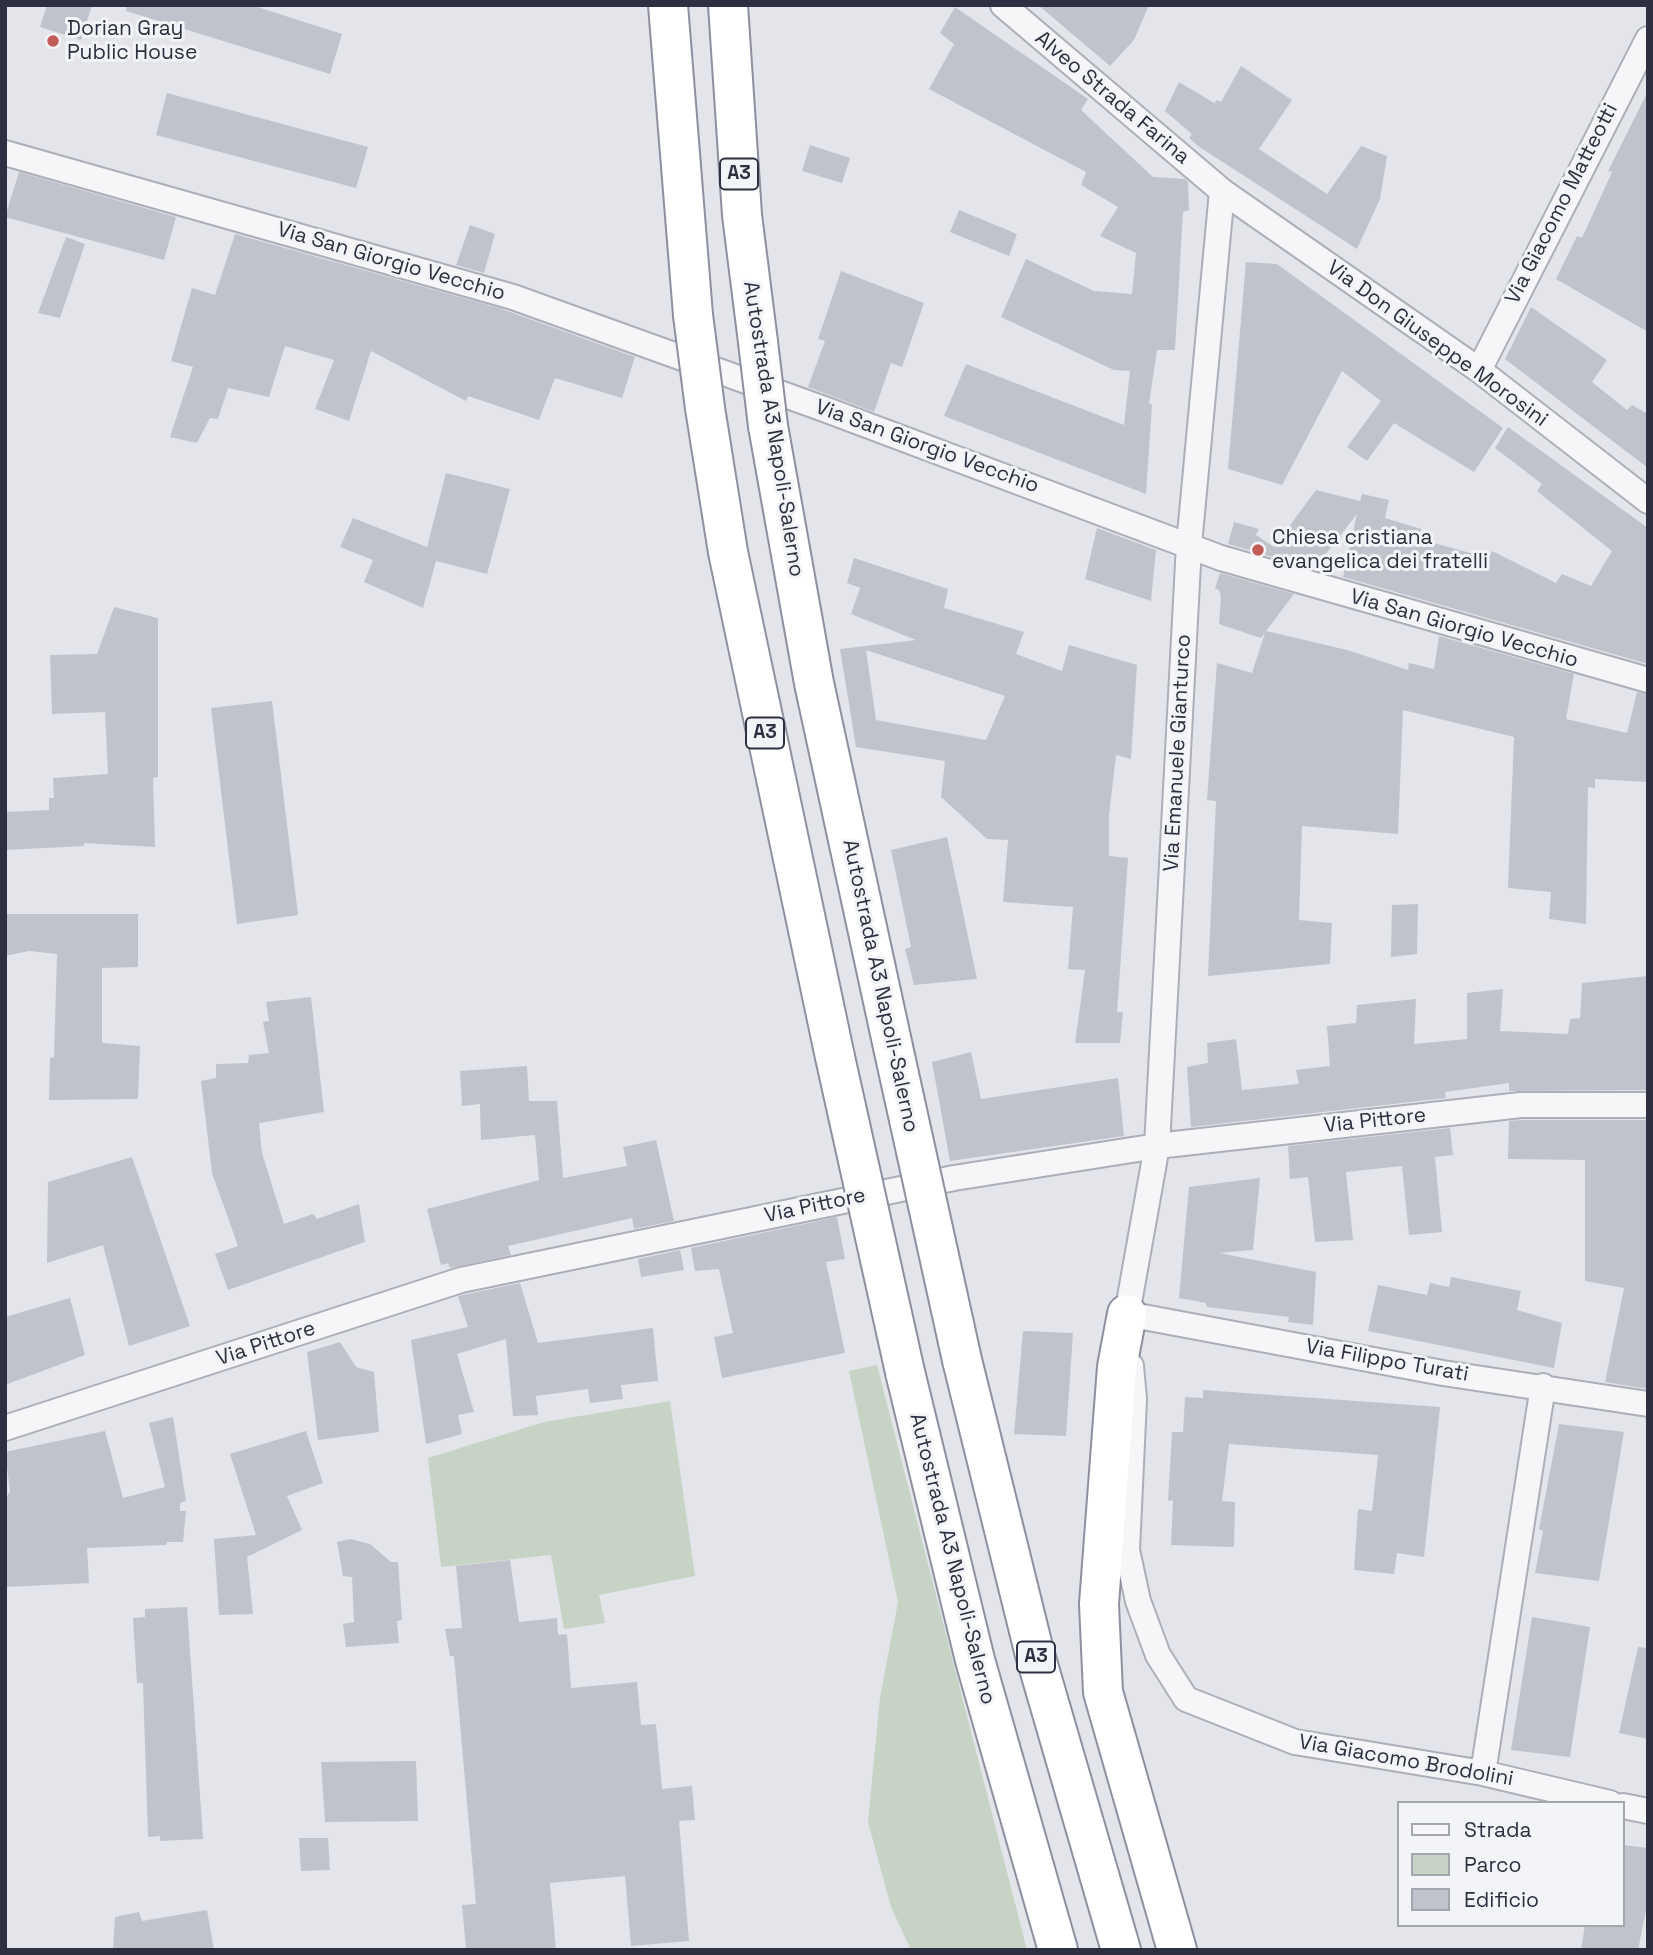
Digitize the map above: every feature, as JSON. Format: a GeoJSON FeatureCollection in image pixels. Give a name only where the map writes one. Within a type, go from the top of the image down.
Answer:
{"type":"FeatureCollection","features":[{"type":"Feature","properties":{"kind":"highway","name":"Autostrada A3 Napoli-Salerno"},"geometry":{"type":"LineString","coordinates":[[668,5],[692,315],[728,552],[905,1372],[975,1660],[1058,1950]]}},
{"type":"Feature","properties":{"kind":"highway","name":"Autostrada A3 Napoli-Salerno"},"geometry":{"type":"LineString","coordinates":[[728,5],[742,215],[768,426],[814,683],[962,1360],[1034,1651],[1121,1950]]}},
{"type":"Feature","properties":{"kind":"highway"},"geometry":{"type":"LineString","coordinates":[[1127,1314],[1116,1380],[1099,1604],[1103,1692],[1177,1950]]}},
{"type":"Feature","properties":{"kind":"street","name":"Alveo Strada Farina"},"geometry":{"type":"LineString","coordinates":[[1003,5],[1222,191]]}},
{"type":"Feature","properties":{"kind":"street","name":"Via Giacomo Matteotti"},"geometry":{"type":"LineString","coordinates":[[1479,370],[1648,39]]}},
{"type":"Feature","properties":{"kind":"street","name":"Via San Giorgio Vecchio"},"geometry":{"type":"LineString","coordinates":[[5,153],[513,296],[1221,558],[1648,680]]}},
{"type":"Feature","properties":{"kind":"street","name":"Via Don Giuseppe Morosini"},"geometry":{"type":"LineString","coordinates":[[1222,191],[1479,370],[1648,501]]}},
{"type":"Feature","properties":{"kind":"street","name":"Via Emanuele Gianturco"},"geometry":{"type":"LineString","coordinates":[[1127,1314],[1157,1146],[1189,545],[1222,191]]}},
{"type":"Feature","properties":{"kind":"street","name":"Via Pittore"},"geometry":{"type":"LineString","coordinates":[[5,1427],[461,1280],[941,1181],[1157,1146],[1521,1105],[1648,1105]]}},
{"type":"Feature","properties":{"kind":"street","name":"Via Filippo Turati"},"geometry":{"type":"LineString","coordinates":[[1127,1314],[1443,1373],[1648,1404]]}},
{"type":"Feature","properties":{"kind":"street","name":"Via Giacomo Brodolini"},"geometry":{"type":"LineString","coordinates":[[1127,1314],[1134,1399],[1127,1550],[1138,1601],[1158,1655],[1186,1699],[1295,1742],[1483,1773],[1602,1801]]}},
{"type":"Feature","properties":{"kind":"street"},"geometry":{"type":"LineString","coordinates":[[1483,1773],[1543,1386]]}},
{"type":"Feature","properties":{"kind":"street"},"geometry":{"type":"LineString","coordinates":[[1625,1806],[1648,1811]]}},
{"type":"Feature","properties":{"kind":"green space"},"geometry":{"type":"Polygon","coordinates":[[[877,1365],[1027,1950],[911,1950],[891,1907],[868,1822],[880,1698],[898,1602],[849,1371],[877,1365]]]}},
{"type":"Feature","properties":{"kind":"green space"},"geometry":{"type":"Polygon","coordinates":[[[670,1401],[695,1576],[599,1595],[605,1623],[564,1629],[551,1555],[441,1567],[428,1458],[544,1422],[670,1401]]]}},
{"type":"Feature","properties":{"kind":"building"},"geometry":{"type":"Polygon","coordinates":[[[47,5],[92,5],[81,40],[40,27],[47,5]]]}},
{"type":"Feature","properties":{"kind":"building"},"geometry":{"type":"Polygon","coordinates":[[[127,5],[251,5],[342,34],[330,74],[126,11],[127,5]]]}},
{"type":"Feature","properties":{"kind":"building"},"geometry":{"type":"Polygon","coordinates":[[[1038,5],[1149,5],[1134,40],[1110,66],[1038,5]]]}},
{"type":"Feature","properties":{"kind":"building"},"geometry":{"type":"Polygon","coordinates":[[[955,7],[1088,99],[1081,110],[1153,177],[1185,179],[1188,182],[1189,210],[1183,212],[1175,350],[1157,350],[1149,404],[1152,404],[1146,494],[944,416],[966,364],[1124,425],[1130,371],[1114,370],[1001,317],[1026,259],[1094,291],[1132,294],[1136,253],[1100,236],[1118,207],[1081,185],[1086,172],[929,89],[954,44],[940,33],[955,7]]]}},
{"type":"Feature","properties":{"kind":"building"},"geometry":{"type":"Polygon","coordinates":[[[1241,66],[1292,100],[1259,149],[1327,194],[1361,146],[1387,156],[1380,199],[1357,249],[1198,146],[1189,138],[1192,134],[1165,111],[1179,82],[1214,103],[1217,100],[1221,102],[1241,66]]]}},
{"type":"Feature","properties":{"kind":"building"},"geometry":{"type":"Polygon","coordinates":[[[1648,91],[1648,332],[1556,279],[1577,236],[1582,238],[1612,172],[1608,171],[1648,91]]]}},
{"type":"Feature","properties":{"kind":"building"},"geometry":{"type":"Polygon","coordinates":[[[167,93],[368,147],[356,188],[156,135],[167,93]]]}},
{"type":"Feature","properties":{"kind":"building"},"geometry":{"type":"Polygon","coordinates":[[[810,145],[850,158],[842,183],[802,171],[810,145]]]}},
{"type":"Feature","properties":{"kind":"building"},"geometry":{"type":"Polygon","coordinates":[[[19,172],[176,217],[164,260],[5,217],[19,172]]]}},
{"type":"Feature","properties":{"kind":"building"},"geometry":{"type":"Polygon","coordinates":[[[959,210],[1017,234],[1009,256],[950,232],[959,210]]]}},
{"type":"Feature","properties":{"kind":"building"},"geometry":{"type":"Polygon","coordinates":[[[470,225],[495,234],[484,273],[456,265],[470,225]]]}},
{"type":"Feature","properties":{"kind":"building"},"geometry":{"type":"Polygon","coordinates":[[[235,234],[499,308],[635,357],[622,398],[555,378],[539,420],[468,396],[466,401],[371,351],[349,421],[315,409],[334,360],[285,346],[269,397],[228,388],[218,419],[210,418],[197,443],[170,437],[193,367],[171,361],[192,288],[215,295],[235,234]]]}},
{"type":"Feature","properties":{"kind":"building"},"geometry":{"type":"Polygon","coordinates":[[[66,237],[85,244],[60,318],[38,313],[66,237]]]}},
{"type":"Feature","properties":{"kind":"building"},"geometry":{"type":"Polygon","coordinates":[[[1246,262],[1277,264],[1503,428],[1474,472],[1394,423],[1367,461],[1347,447],[1381,401],[1342,371],[1282,485],[1228,469],[1246,262]]]}},
{"type":"Feature","properties":{"kind":"building"},"geometry":{"type":"Polygon","coordinates":[[[841,271],[924,303],[902,367],[891,363],[874,412],[808,387],[825,341],[818,339],[841,271]]]}},
{"type":"Feature","properties":{"kind":"building"},"geometry":{"type":"Polygon","coordinates":[[[1531,307],[1607,360],[1592,382],[1627,410],[1632,405],[1648,414],[1648,468],[1505,359],[1531,307]]]}},
{"type":"Feature","properties":{"kind":"building"},"geometry":{"type":"Polygon","coordinates":[[[1508,427],[1648,528],[1648,664],[1343,577],[1357,514],[1314,569],[1228,544],[1234,522],[1259,529],[1256,535],[1274,547],[1316,490],[1360,501],[1362,494],[1389,500],[1385,518],[1421,529],[1419,539],[1489,558],[1492,551],[1556,583],[1562,574],[1591,586],[1612,551],[1537,491],[1542,484],[1495,448],[1508,427]]]}},
{"type":"Feature","properties":{"kind":"building"},"geometry":{"type":"Polygon","coordinates":[[[446,473],[510,489],[487,574],[436,561],[423,608],[364,582],[373,560],[340,547],[353,518],[427,547],[446,473]]]}},
{"type":"Feature","properties":{"kind":"building"},"geometry":{"type":"Polygon","coordinates":[[[1097,528],[1156,550],[1151,601],[1085,579],[1097,528]]]}},
{"type":"Feature","properties":{"kind":"building"},"geometry":{"type":"Polygon","coordinates":[[[854,558],[948,589],[944,608],[1024,632],[1016,654],[1062,671],[1069,645],[1137,665],[1131,759],[1116,755],[1109,815],[1109,856],[1128,858],[1117,1012],[1123,1012],[1120,1043],[1075,1043],[1085,970],[1068,969],[1073,907],[1003,902],[1008,840],[987,839],[941,797],[945,761],[856,747],[840,649],[916,640],[851,614],[860,588],[847,583],[854,558]],[[866,650],[876,720],[986,740],[1005,696],[866,650]]]}},
{"type":"Feature","properties":{"kind":"building"},"geometry":{"type":"Polygon","coordinates":[[[1220,573],[1294,594],[1266,631],[1347,650],[1408,670],[1409,663],[1434,669],[1439,636],[1574,674],[1566,719],[1627,733],[1637,692],[1648,694],[1648,782],[1595,779],[1595,788],[1588,787],[1586,924],[1549,919],[1551,892],[1508,888],[1514,737],[1403,710],[1398,834],[1302,826],[1299,920],[1332,923],[1330,964],[1208,976],[1216,801],[1207,800],[1217,663],[1252,673],[1265,633],[1261,638],[1219,624],[1221,597],[1219,590],[1215,588],[1220,573]]]}},
{"type":"Feature","properties":{"kind":"building"},"geometry":{"type":"Polygon","coordinates":[[[114,607],[158,618],[158,777],[153,778],[155,847],[84,843],[84,846],[5,850],[5,812],[49,810],[49,798],[54,798],[53,778],[108,774],[105,712],[52,714],[50,655],[97,654],[114,607]]]}},
{"type":"Feature","properties":{"kind":"building"},"geometry":{"type":"Polygon","coordinates":[[[272,701],[298,915],[237,924],[211,708],[272,701]]]}},
{"type":"Feature","properties":{"kind":"building"},"geometry":{"type":"Polygon","coordinates":[[[947,837],[977,979],[914,985],[905,949],[911,947],[891,850],[947,837]]]}},
{"type":"Feature","properties":{"kind":"building"},"geometry":{"type":"Polygon","coordinates":[[[1418,904],[1417,954],[1391,957],[1392,905],[1418,904]]]}},
{"type":"Feature","properties":{"kind":"building"},"geometry":{"type":"Polygon","coordinates":[[[5,914],[138,914],[138,967],[102,968],[102,1043],[140,1046],[138,1099],[49,1100],[50,1058],[54,1057],[57,954],[29,951],[5,956],[5,914]]]}},
{"type":"Feature","properties":{"kind":"building"},"geometry":{"type":"Polygon","coordinates":[[[1648,976],[1648,1090],[1509,1091],[1509,1083],[1445,1092],[1446,1098],[1191,1127],[1187,1067],[1208,1063],[1207,1043],[1236,1039],[1242,1090],[1299,1084],[1296,1070],[1330,1066],[1327,1026],[1356,1023],[1357,1005],[1416,999],[1414,1044],[1467,1039],[1467,993],[1503,989],[1500,1031],[1568,1034],[1570,1019],[1580,1018],[1582,983],[1648,976]]]}},
{"type":"Feature","properties":{"kind":"building"},"geometry":{"type":"Polygon","coordinates":[[[311,997],[324,1112],[259,1123],[262,1153],[284,1224],[313,1214],[317,1219],[359,1204],[365,1242],[228,1290],[215,1254],[238,1246],[212,1173],[201,1081],[216,1078],[216,1064],[248,1063],[249,1055],[269,1053],[263,1022],[269,1021],[266,1002],[311,997]]]}},
{"type":"Feature","properties":{"kind":"building"},"geometry":{"type":"Polygon","coordinates":[[[971,1052],[981,1099],[1118,1078],[1124,1136],[950,1161],[932,1062],[971,1052]]]}},
{"type":"Feature","properties":{"kind":"building"},"geometry":{"type":"Polygon","coordinates":[[[527,1066],[529,1101],[557,1101],[563,1178],[627,1166],[623,1147],[656,1140],[674,1221],[634,1229],[632,1218],[508,1246],[511,1255],[450,1268],[448,1263],[441,1265],[427,1209],[539,1180],[535,1135],[481,1140],[480,1104],[462,1106],[460,1071],[527,1066]]]}},
{"type":"Feature","properties":{"kind":"building"},"geometry":{"type":"Polygon","coordinates":[[[1648,1120],[1648,1389],[1605,1382],[1624,1288],[1585,1281],[1585,1160],[1508,1159],[1509,1121],[1648,1120]]]}},
{"type":"Feature","properties":{"kind":"building"},"geometry":{"type":"Polygon","coordinates":[[[1450,1128],[1453,1155],[1435,1157],[1442,1232],[1409,1235],[1402,1166],[1346,1172],[1353,1240],[1315,1242],[1308,1177],[1290,1179],[1288,1146],[1450,1128]]]}},
{"type":"Feature","properties":{"kind":"building"},"geometry":{"type":"Polygon","coordinates":[[[132,1157],[190,1326],[129,1346],[103,1245],[47,1263],[48,1182],[132,1157]]]}},
{"type":"Feature","properties":{"kind":"building"},"geometry":{"type":"Polygon","coordinates":[[[1260,1178],[1253,1250],[1219,1253],[1316,1272],[1313,1325],[1288,1322],[1289,1317],[1207,1307],[1206,1303],[1179,1298],[1189,1187],[1260,1178]]]}},
{"type":"Feature","properties":{"kind":"building"},"geometry":{"type":"Polygon","coordinates":[[[837,1217],[845,1259],[826,1262],[845,1353],[722,1378],[714,1337],[733,1333],[719,1269],[695,1271],[691,1248],[837,1217]]]}},
{"type":"Feature","properties":{"kind":"building"},"geometry":{"type":"Polygon","coordinates":[[[680,1250],[684,1270],[641,1277],[638,1259],[680,1250]]]}},
{"type":"Feature","properties":{"kind":"building"},"geometry":{"type":"Polygon","coordinates":[[[1451,1277],[1521,1291],[1517,1310],[1562,1323],[1554,1368],[1368,1331],[1378,1285],[1427,1295],[1430,1283],[1449,1287],[1451,1277]]]}},
{"type":"Feature","properties":{"kind":"building"},"geometry":{"type":"Polygon","coordinates":[[[520,1283],[538,1343],[653,1328],[658,1381],[621,1385],[623,1399],[590,1403],[588,1389],[536,1396],[538,1415],[513,1416],[506,1339],[457,1354],[474,1412],[458,1415],[462,1434],[426,1444],[411,1340],[468,1327],[458,1296],[520,1283]]]}},
{"type":"Feature","properties":{"kind":"building"},"geometry":{"type":"Polygon","coordinates":[[[70,1298],[85,1355],[5,1385],[5,1317],[70,1298]]]}},
{"type":"Feature","properties":{"kind":"building"},"geometry":{"type":"Polygon","coordinates":[[[1023,1331],[1073,1333],[1066,1436],[1014,1434],[1023,1331]]]}},
{"type":"Feature","properties":{"kind":"building"},"geometry":{"type":"Polygon","coordinates":[[[340,1342],[356,1367],[374,1372],[379,1432],[318,1440],[307,1352],[340,1342]]]}},
{"type":"Feature","properties":{"kind":"building"},"geometry":{"type":"Polygon","coordinates":[[[1203,1390],[1440,1407],[1424,1557],[1397,1553],[1394,1574],[1354,1570],[1358,1509],[1372,1511],[1378,1455],[1229,1444],[1222,1501],[1235,1502],[1234,1547],[1171,1545],[1173,1500],[1168,1501],[1172,1432],[1183,1432],[1185,1397],[1203,1398],[1203,1390]]]}},
{"type":"Feature","properties":{"kind":"building"},"geometry":{"type":"Polygon","coordinates":[[[173,1417],[186,1501],[180,1503],[180,1511],[186,1511],[183,1542],[87,1548],[89,1583],[5,1587],[5,1500],[10,1491],[5,1452],[105,1431],[123,1498],[165,1487],[149,1423],[173,1417]]]}},
{"type":"Feature","properties":{"kind":"building"},"geometry":{"type":"Polygon","coordinates":[[[1559,1424],[1624,1432],[1599,1581],[1535,1573],[1543,1531],[1539,1529],[1559,1424]]]}},
{"type":"Feature","properties":{"kind":"building"},"geometry":{"type":"Polygon","coordinates":[[[306,1431],[323,1483],[287,1496],[302,1530],[247,1557],[253,1614],[219,1615],[214,1539],[256,1535],[230,1454],[306,1431]]]}},
{"type":"Feature","properties":{"kind":"building"},"geometry":{"type":"Polygon","coordinates":[[[350,1539],[370,1544],[391,1562],[398,1562],[402,1620],[397,1621],[399,1643],[346,1647],[343,1624],[354,1622],[352,1577],[343,1576],[337,1542],[350,1539]]]}},
{"type":"Feature","properties":{"kind":"building"},"geometry":{"type":"Polygon","coordinates":[[[510,1560],[519,1622],[557,1618],[558,1635],[567,1634],[571,1688],[637,1682],[641,1725],[656,1724],[662,1789],[692,1786],[695,1820],[679,1821],[689,1941],[631,1946],[625,1876],[550,1883],[556,1950],[466,1950],[462,1905],[476,1904],[454,1656],[450,1656],[445,1629],[462,1628],[456,1566],[510,1560]]]}},
{"type":"Feature","properties":{"kind":"building"},"geometry":{"type":"Polygon","coordinates":[[[187,1607],[203,1839],[160,1841],[160,1836],[148,1837],[143,1683],[137,1683],[133,1618],[145,1617],[145,1609],[187,1607]]]}},
{"type":"Feature","properties":{"kind":"building"},"geometry":{"type":"Polygon","coordinates":[[[1532,1617],[1590,1627],[1570,1757],[1511,1750],[1532,1617]]]}},
{"type":"Feature","properties":{"kind":"building"},"geometry":{"type":"Polygon","coordinates":[[[1638,1647],[1648,1648],[1648,1739],[1619,1733],[1638,1647]]]}},
{"type":"Feature","properties":{"kind":"building"},"geometry":{"type":"Polygon","coordinates":[[[416,1761],[418,1821],[325,1822],[321,1762],[416,1761]]]}},
{"type":"Feature","properties":{"kind":"building"},"geometry":{"type":"Polygon","coordinates":[[[299,1838],[328,1838],[330,1870],[301,1871],[299,1838]]]}},
{"type":"Feature","properties":{"kind":"building"},"geometry":{"type":"Polygon","coordinates":[[[1625,1845],[1648,1848],[1648,1900],[1638,1950],[1581,1950],[1585,1927],[1625,1927],[1625,1845]]]}},
{"type":"Feature","properties":{"kind":"building"},"geometry":{"type":"Polygon","coordinates":[[[207,1910],[214,1950],[113,1950],[115,1917],[139,1912],[142,1921],[207,1910]]]}},
{"type":"Feature","properties":{"kind":"place","name":"Dorian Gray Public House"},"geometry":{"type":"Point","coordinates":[53,41]}},
{"type":"Feature","properties":{"kind":"place","name":"Chiesa cristiana evangelica dei fratelli"},"geometry":{"type":"Point","coordinates":[1258,550]}}]}
